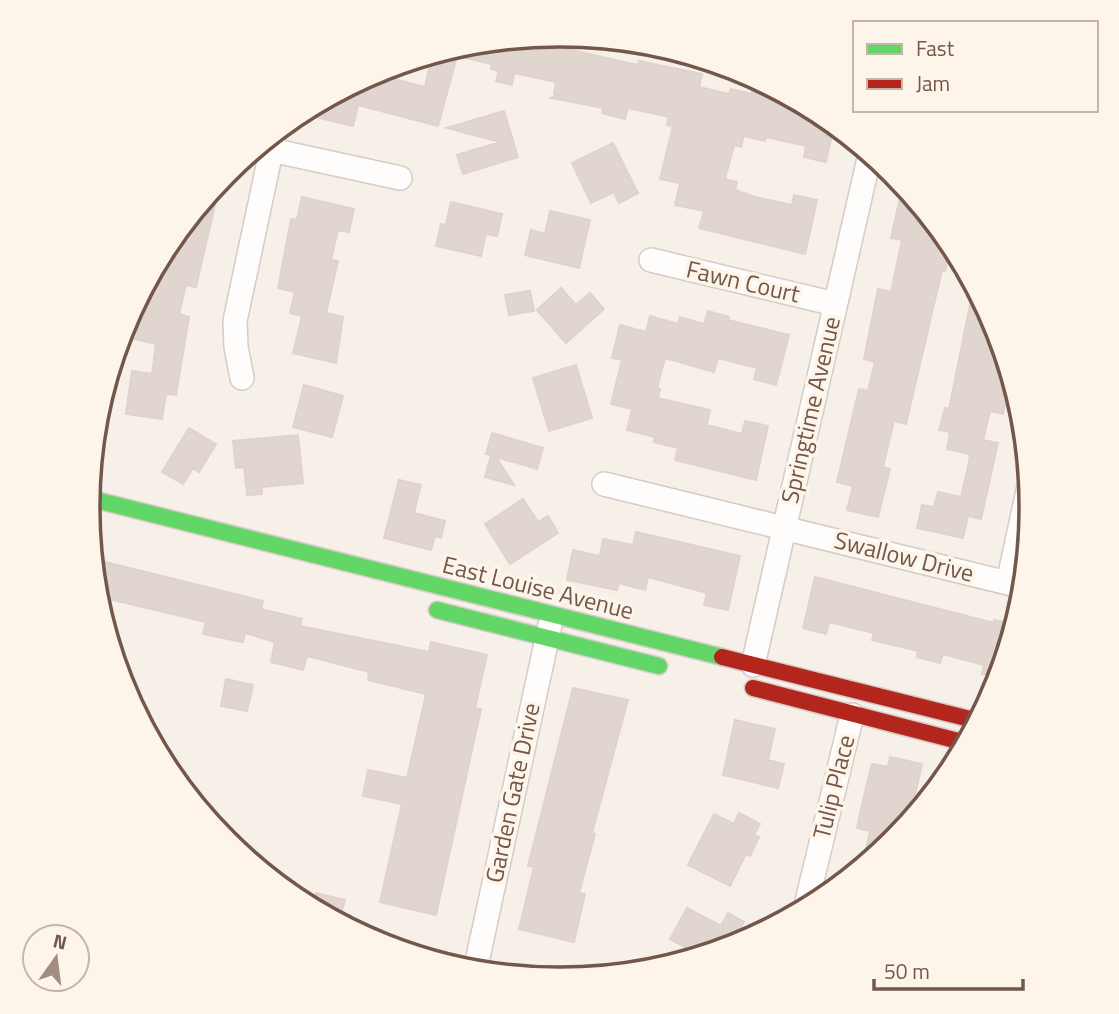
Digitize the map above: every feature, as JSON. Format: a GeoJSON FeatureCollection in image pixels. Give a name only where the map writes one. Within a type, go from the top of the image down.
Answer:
{"type":"FeatureCollection","features":[{"type":"Feature","properties":{"kind":"street"},"geometry":{"type":"LineString","coordinates":[[278,143],[400,178]]}},
{"type":"Feature","properties":{"kind":"street"},"geometry":{"type":"LineString","coordinates":[[242,378],[236,347],[235,321],[272,149]]}},
{"type":"Feature","properties":{"kind":"street","name":"Springtime Avenue"},"geometry":{"type":"LineString","coordinates":[[753,665],[867,165]]}},
{"type":"Feature","properties":{"kind":"street","name":"Fawn Court"},"geometry":{"type":"LineString","coordinates":[[651,260],[835,304]]}},
{"type":"Feature","properties":{"kind":"street","name":"Swallow Drive"},"geometry":{"type":"LineString","coordinates":[[604,484],[1012,584]]}},
{"type":"Feature","properties":{"kind":"street","name":"East Louise Avenue"},"geometry":{"type":"LineString","coordinates":[[100,501],[968,718]]}},
{"type":"Feature","properties":{"kind":"street","name":"East Louise Avenue"},"geometry":{"type":"LineString","coordinates":[[426,607],[676,670]]}},
{"type":"Feature","properties":{"kind":"street","name":"Garden Gate Drive"},"geometry":{"type":"LineString","coordinates":[[478,959],[553,616]]}},
{"type":"Feature","properties":{"kind":"street"},"geometry":{"type":"LineString","coordinates":[[740,685],[956,740]]}},
{"type":"Feature","properties":{"kind":"street","name":"Tulip Place"},"geometry":{"type":"LineString","coordinates":[[809,893],[852,715]]}},
{"type":"Feature","properties":{"kind":"building"},"geometry":{"type":"Polygon","coordinates":[[[558,47],[638,65],[639,61],[702,74],[699,87],[729,94],[731,89],[752,94],[753,90],[789,109],[831,137],[826,162],[804,157],[806,146],[766,137],[765,141],[744,136],[741,147],[734,145],[725,179],[737,182],[735,190],[755,197],[792,205],[794,195],[817,200],[805,254],[699,228],[704,211],[675,205],[680,183],[660,179],[673,126],[667,125],[669,117],[628,108],[625,119],[602,113],[603,108],[551,98],[558,95],[554,94],[556,82],[514,73],[512,85],[496,81],[499,71],[491,69],[492,64],[464,58],[499,51],[558,47]]]}},
{"type":"Feature","properties":{"kind":"building"},"geometry":{"type":"Polygon","coordinates":[[[456,59],[438,126],[358,105],[353,126],[317,117],[356,95],[374,87],[379,88],[380,84],[393,79],[425,87],[429,67],[456,59]]]}},
{"type":"Feature","properties":{"kind":"building"},"geometry":{"type":"Polygon","coordinates":[[[504,111],[518,157],[463,174],[457,155],[500,142],[447,128],[504,111]]]}},
{"type":"Feature","properties":{"kind":"building"},"geometry":{"type":"Polygon","coordinates":[[[613,143],[638,193],[619,203],[614,192],[591,203],[572,163],[613,143]]]}},
{"type":"Feature","properties":{"kind":"building"},"geometry":{"type":"Polygon","coordinates":[[[302,197],[354,209],[349,232],[338,230],[331,260],[338,261],[326,313],[343,317],[336,363],[293,353],[302,316],[290,313],[295,292],[278,288],[291,219],[297,220],[302,197]]]}},
{"type":"Feature","properties":{"kind":"building"},"geometry":{"type":"Polygon","coordinates":[[[900,198],[947,260],[945,271],[942,270],[906,424],[894,421],[883,467],[890,469],[878,517],[847,510],[853,486],[837,482],[859,389],[868,391],[875,362],[864,359],[878,289],[891,292],[902,240],[891,238],[900,198]]]}},
{"type":"Feature","properties":{"kind":"building"},"geometry":{"type":"Polygon","coordinates":[[[216,202],[196,287],[186,285],[179,314],[189,317],[176,395],[166,394],[162,419],[126,414],[132,371],[152,374],[156,344],[132,338],[161,277],[216,202]]]}},
{"type":"Feature","properties":{"kind":"building"},"geometry":{"type":"Polygon","coordinates":[[[451,202],[502,214],[497,236],[486,234],[481,256],[436,246],[441,224],[446,225],[451,202]]]}},
{"type":"Feature","properties":{"kind":"building"},"geometry":{"type":"Polygon","coordinates":[[[550,211],[590,220],[579,268],[525,255],[531,230],[545,234],[550,211]]]}},
{"type":"Feature","properties":{"kind":"building"},"geometry":{"type":"Polygon","coordinates":[[[561,288],[576,305],[590,293],[604,309],[566,343],[537,310],[561,288]]]}},
{"type":"Feature","properties":{"kind":"building"},"geometry":{"type":"Polygon","coordinates":[[[530,291],[534,311],[509,315],[505,295],[530,291]]]}},
{"type":"Feature","properties":{"kind":"building"},"geometry":{"type":"Polygon","coordinates":[[[971,301],[995,359],[1006,399],[1003,414],[990,411],[983,440],[998,443],[981,519],[968,516],[963,538],[917,528],[922,505],[934,507],[938,492],[961,497],[970,454],[947,449],[950,432],[939,430],[945,408],[949,409],[971,301]]]}},
{"type":"Feature","properties":{"kind":"building"},"geometry":{"type":"Polygon","coordinates":[[[708,311],[729,317],[728,320],[789,335],[776,385],[754,379],[757,368],[718,358],[714,372],[665,358],[657,388],[660,389],[658,398],[710,410],[707,425],[742,434],[745,421],[768,426],[756,480],[675,460],[678,448],[654,442],[655,437],[627,430],[632,409],[611,404],[622,360],[612,358],[620,325],[646,332],[650,316],[678,324],[680,317],[704,324],[708,311]]]}},
{"type":"Feature","properties":{"kind":"building"},"geometry":{"type":"Polygon","coordinates":[[[576,365],[592,418],[549,431],[533,378],[576,365]]]}},
{"type":"Feature","properties":{"kind":"building"},"geometry":{"type":"Polygon","coordinates":[[[304,385],[343,396],[332,437],[293,427],[304,385]]]}},
{"type":"Feature","properties":{"kind":"building"},"geometry":{"type":"Polygon","coordinates":[[[189,428],[216,444],[199,472],[193,468],[183,484],[162,472],[189,428]]]}},
{"type":"Feature","properties":{"kind":"building"},"geometry":{"type":"Polygon","coordinates":[[[492,433],[543,448],[537,469],[496,457],[514,485],[485,477],[491,455],[486,454],[492,433]]]}},
{"type":"Feature","properties":{"kind":"building"},"geometry":{"type":"Polygon","coordinates":[[[298,435],[303,483],[262,487],[262,494],[247,495],[244,467],[236,468],[233,441],[298,435]]]}},
{"type":"Feature","properties":{"kind":"building"},"geometry":{"type":"Polygon","coordinates":[[[399,480],[421,485],[414,513],[445,521],[441,538],[435,536],[431,550],[384,538],[399,480]]]}},
{"type":"Feature","properties":{"kind":"building"},"geometry":{"type":"Polygon","coordinates":[[[523,499],[538,522],[548,516],[558,533],[510,564],[485,524],[523,499]]]}},
{"type":"Feature","properties":{"kind":"building"},"geometry":{"type":"Polygon","coordinates":[[[636,532],[740,556],[728,610],[704,605],[707,593],[648,577],[645,590],[619,583],[617,590],[567,580],[573,550],[600,556],[603,539],[633,545],[636,532]]]}},
{"type":"Feature","properties":{"kind":"building"},"geometry":{"type":"Polygon","coordinates":[[[103,562],[263,601],[261,609],[302,619],[300,626],[429,652],[431,642],[487,655],[475,708],[481,709],[436,915],[380,902],[402,804],[363,796],[368,770],[407,778],[426,694],[368,680],[369,672],[307,656],[303,670],[271,662],[275,642],[245,633],[243,642],[203,634],[206,622],[109,599],[103,562]]]}},
{"type":"Feature","properties":{"kind":"building"},"geometry":{"type":"Polygon","coordinates":[[[815,577],[994,623],[994,620],[1005,623],[987,675],[982,674],[984,665],[943,654],[940,663],[917,657],[918,651],[872,640],[874,633],[829,622],[826,634],[803,628],[815,577]]]}},
{"type":"Feature","properties":{"kind":"building"},"geometry":{"type":"Polygon","coordinates":[[[226,679],[253,685],[247,711],[221,706],[226,679]]]}},
{"type":"Feature","properties":{"kind":"building"},"geometry":{"type":"Polygon","coordinates":[[[573,688],[628,700],[592,833],[595,834],[579,893],[585,894],[574,942],[519,929],[534,867],[528,866],[573,688]]]}},
{"type":"Feature","properties":{"kind":"building"},"geometry":{"type":"Polygon","coordinates":[[[735,720],[775,729],[768,760],[784,764],[778,788],[723,775],[735,720]]]}},
{"type":"Feature","properties":{"kind":"building"},"geometry":{"type":"Polygon","coordinates":[[[890,757],[922,764],[914,799],[866,850],[870,831],[857,828],[872,764],[888,767],[890,757]]]}},
{"type":"Feature","properties":{"kind":"building"},"geometry":{"type":"Polygon","coordinates":[[[739,813],[760,824],[754,835],[759,837],[750,856],[746,854],[730,886],[688,865],[714,814],[734,824],[739,813]]]}},
{"type":"Feature","properties":{"kind":"building"},"geometry":{"type":"Polygon","coordinates":[[[316,893],[345,900],[342,911],[330,905],[315,896],[316,893]]]}},
{"type":"Feature","properties":{"kind":"building"},"geometry":{"type":"Polygon","coordinates":[[[687,908],[721,926],[728,913],[744,922],[735,932],[687,948],[670,939],[687,908]]]}},
{"type":"Feature","properties":{"kind":"traffic: fast"},"geometry":{"type":"LineString","coordinates":[[100,501],[722,657]]}},
{"type":"Feature","properties":{"kind":"traffic: fast"},"geometry":{"type":"LineString","coordinates":[[437,610],[659,666]]}},
{"type":"Feature","properties":{"kind":"traffic: jam"},"geometry":{"type":"LineString","coordinates":[[722,657],[968,718]]}},
{"type":"Feature","properties":{"kind":"traffic: jam"},"geometry":{"type":"LineString","coordinates":[[753,688],[956,740]]}}]}
